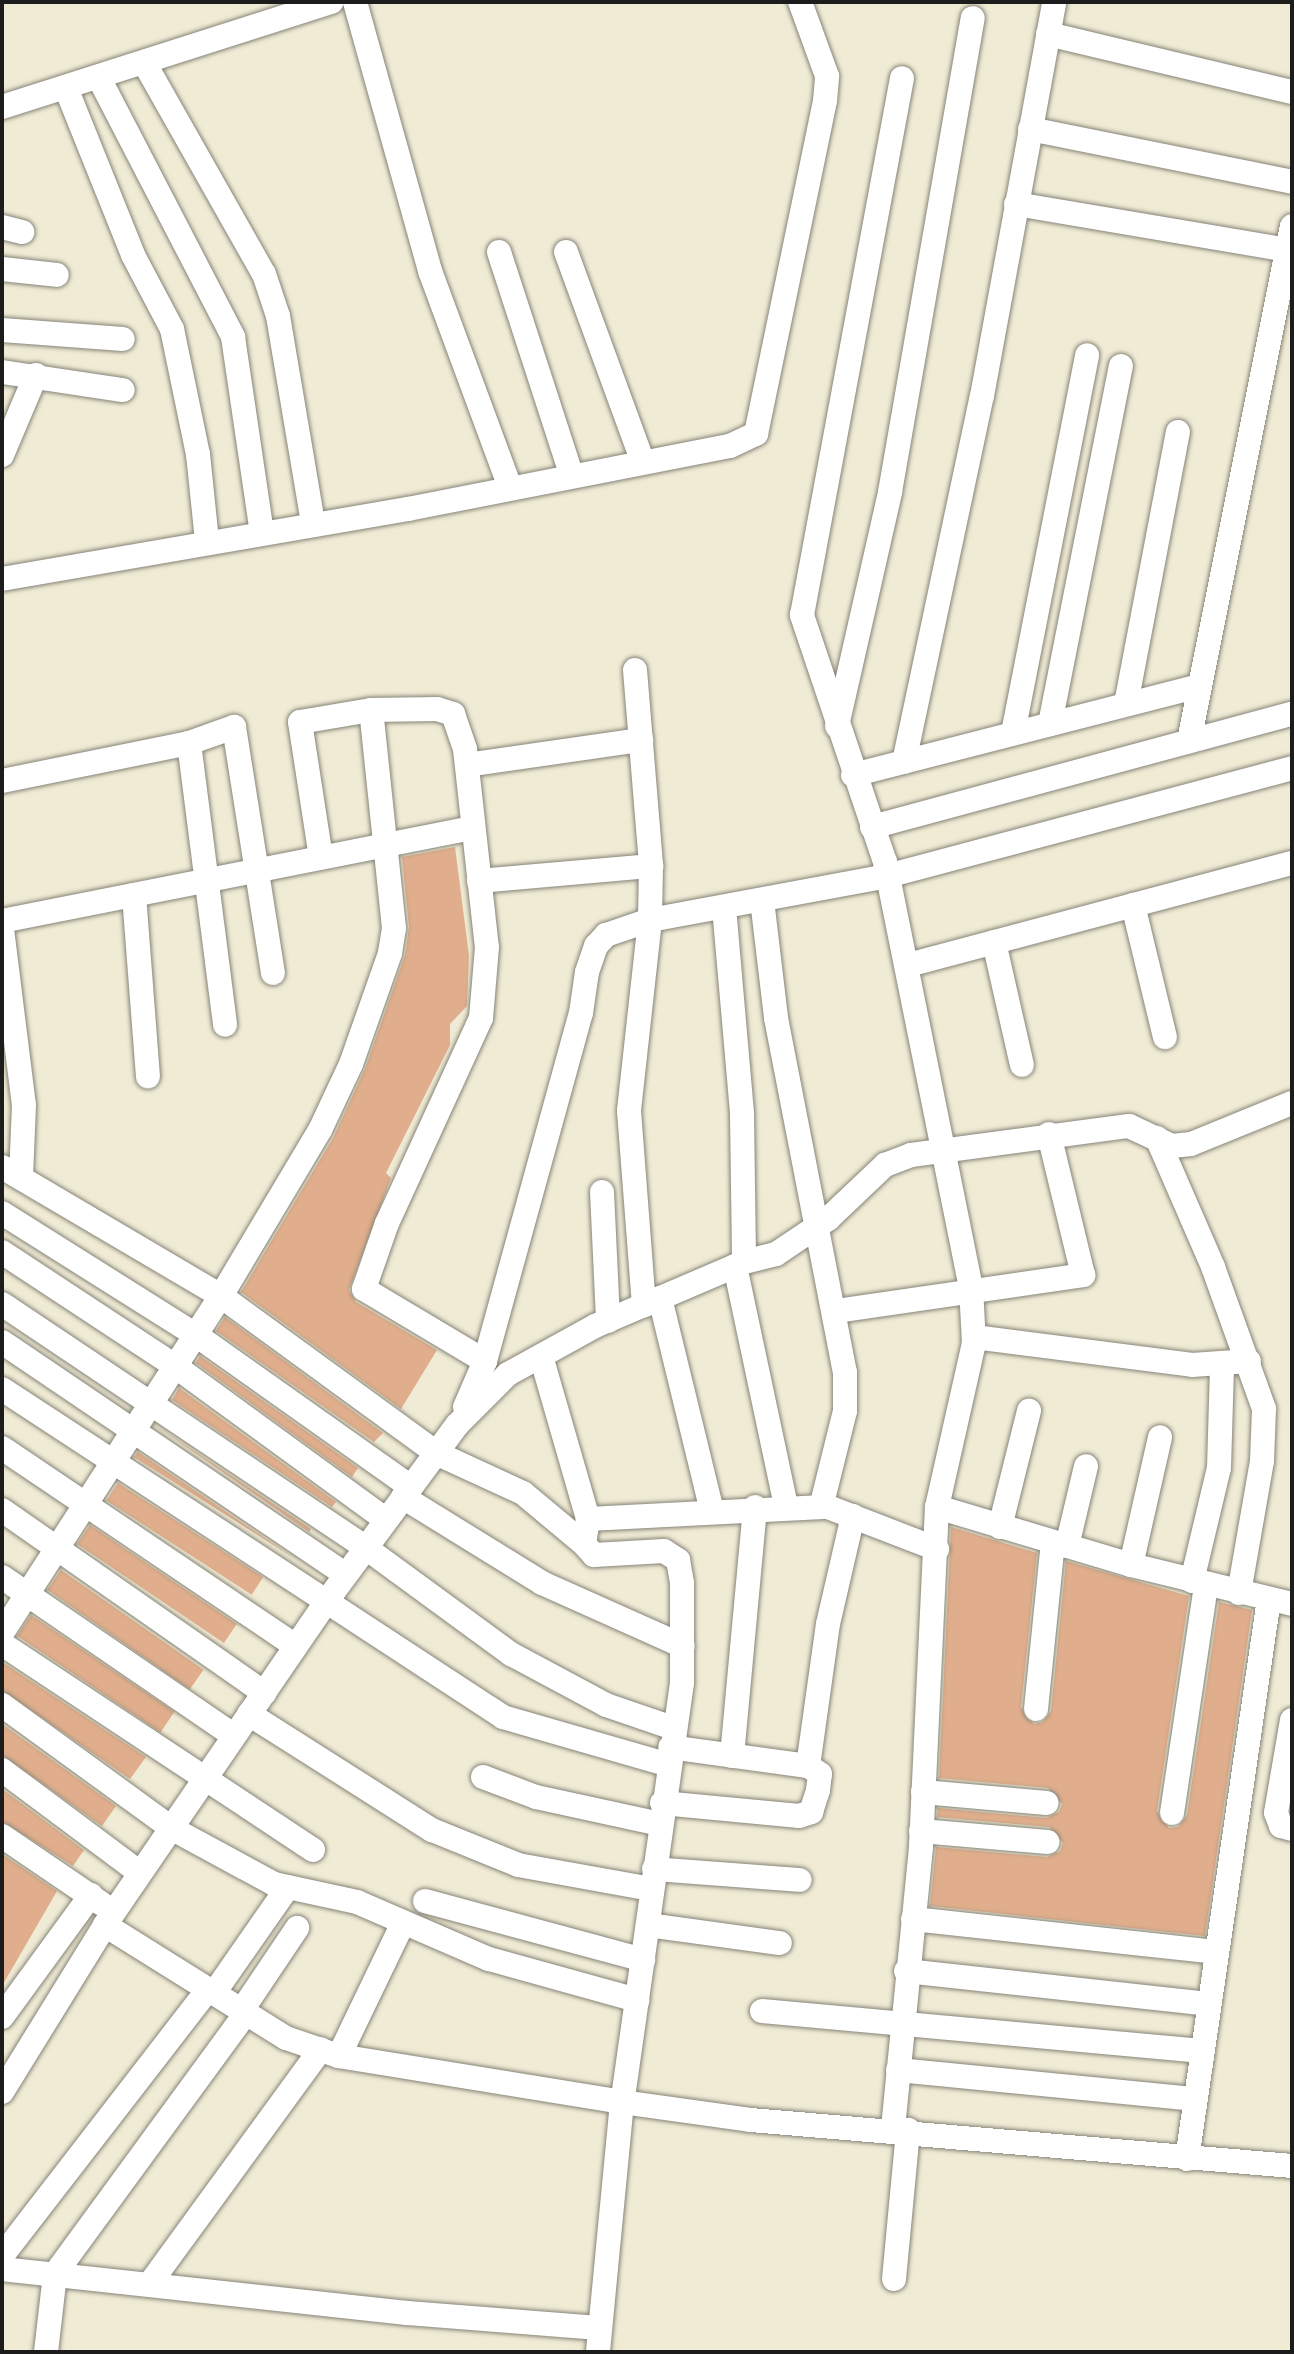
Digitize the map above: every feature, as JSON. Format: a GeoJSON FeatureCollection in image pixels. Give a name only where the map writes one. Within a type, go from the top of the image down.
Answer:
{"type":"FeatureCollection","features":[{"type":"Feature","properties":{"kind":"street"},"geometry":{"type":"LineString","coordinates":[[2,107],[332,2]]}},
{"type":"Feature","properties":{"kind":"street"},"geometry":{"type":"LineString","coordinates":[[355,2],[430,271],[510,487]]}},
{"type":"Feature","properties":{"kind":"street"},"geometry":{"type":"LineString","coordinates":[[2,579],[730,446],[756,434],[825,101],[827,76],[800,2]]}},
{"type":"Feature","properties":{"kind":"street"},"geometry":{"type":"LineString","coordinates":[[904,762],[982,396],[1054,2]]}},
{"type":"Feature","properties":{"kind":"street"},"geometry":{"type":"LineString","coordinates":[[836,728],[890,492],[973,18]]}},
{"type":"Feature","properties":{"kind":"street"},"geometry":{"type":"LineString","coordinates":[[1048,34],[1292,92]]}},
{"type":"Feature","properties":{"kind":"street"},"geometry":{"type":"LineString","coordinates":[[145,64],[264,274],[278,316],[313,524]]}},
{"type":"Feature","properties":{"kind":"street"},"geometry":{"type":"LineString","coordinates":[[99,78],[233,337],[262,533]]}},
{"type":"Feature","properties":{"kind":"street"},"geometry":{"type":"LineString","coordinates":[[894,2279],[900,2129],[898,2070],[921,1831],[937,1507],[974,1337],[971,1288],[908,965],[887,876],[836,728],[802,615],[902,78]]}},
{"type":"Feature","properties":{"kind":"street"},"geometry":{"type":"LineString","coordinates":[[66,88],[133,255],[172,329],[196,439],[207,541]]}},
{"type":"Feature","properties":{"kind":"street"},"geometry":{"type":"LineString","coordinates":[[1030,129],[1292,182]]}},
{"type":"Feature","properties":{"kind":"street"},"geometry":{"type":"LineString","coordinates":[[1016,204],[1290,238],[1189,741]]}},
{"type":"Feature","properties":{"kind":"street"},"geometry":{"type":"LineString","coordinates":[[499,252],[571,474]]}},
{"type":"Feature","properties":{"kind":"street"},"geometry":{"type":"LineString","coordinates":[[566,252],[643,462]]}},
{"type":"Feature","properties":{"kind":"street"},"geometry":{"type":"LineString","coordinates":[[2,269],[57,275]]}},
{"type":"Feature","properties":{"kind":"street"},"geometry":{"type":"LineString","coordinates":[[2,330],[123,339]]}},
{"type":"Feature","properties":{"kind":"street"},"geometry":{"type":"LineString","coordinates":[[1013,733],[1087,355]]}},
{"type":"Feature","properties":{"kind":"street"},"geometry":{"type":"LineString","coordinates":[[1050,724],[1121,366]]}},
{"type":"Feature","properties":{"kind":"street"},"geometry":{"type":"LineString","coordinates":[[2,372],[123,390]]}},
{"type":"Feature","properties":{"kind":"street"},"geometry":{"type":"LineString","coordinates":[[2,455],[36,375]]}},
{"type":"Feature","properties":{"kind":"street"},"geometry":{"type":"LineString","coordinates":[[1126,704],[1178,432]]}},
{"type":"Feature","properties":{"kind":"street"},"geometry":{"type":"LineString","coordinates":[[635,670],[651,866],[650,920],[629,1111],[652,1302],[712,1511]]}},
{"type":"Feature","properties":{"kind":"street"},"geometry":{"type":"LineString","coordinates":[[853,775],[1199,686]]}},
{"type":"Feature","properties":{"kind":"street"},"geometry":{"type":"LineString","coordinates":[[321,857],[300,722],[371,710],[437,709],[453,714],[467,765],[487,947],[481,1018],[387,1223],[364,1289],[485,1361]]}},
{"type":"Feature","properties":{"kind":"street"},"geometry":{"type":"LineString","coordinates":[[2,1633],[221,1296],[320,1130],[390,953],[393,914],[382,844],[371,710]]}},
{"type":"Feature","properties":{"kind":"street"},"geometry":{"type":"LineString","coordinates":[[872,827],[1292,714]]}},
{"type":"Feature","properties":{"kind":"street"},"geometry":{"type":"LineString","coordinates":[[2,781],[189,743],[234,727],[260,870],[273,973]]}},
{"type":"Feature","properties":{"kind":"street"},"geometry":{"type":"LineString","coordinates":[[467,765],[641,740]]}},
{"type":"Feature","properties":{"kind":"street"},"geometry":{"type":"LineString","coordinates":[[189,743],[210,880],[225,1025]]}},
{"type":"Feature","properties":{"kind":"street"},"geometry":{"type":"LineString","coordinates":[[457,1425],[485,1361],[596,946],[606,935],[650,920],[887,876],[1292,768]]}},
{"type":"Feature","properties":{"kind":"street"},"geometry":{"type":"LineString","coordinates":[[2,921],[473,828]]}},
{"type":"Feature","properties":{"kind":"street"},"geometry":{"type":"LineString","coordinates":[[479,881],[651,866]]}},
{"type":"Feature","properties":{"kind":"street"},"geometry":{"type":"LineString","coordinates":[[908,965],[1291,867]]}},
{"type":"Feature","properties":{"kind":"street"},"geometry":{"type":"LineString","coordinates":[[134,895],[148,1076]]}},
{"type":"Feature","properties":{"kind":"street"},"geometry":{"type":"LineString","coordinates":[[762,900],[776,1018],[815,1229],[837,1311],[845,1411],[821,1507]]}},
{"type":"Feature","properties":{"kind":"street"},"geometry":{"type":"LineString","coordinates":[[1133,905],[1165,1037]]}},
{"type":"Feature","properties":{"kind":"street"},"geometry":{"type":"LineString","coordinates":[[724,907],[742,1114],[739,1264],[786,1506]]}},
{"type":"Feature","properties":{"kind":"street"},"geometry":{"type":"LineString","coordinates":[[2,929],[24,1105],[11,1173],[221,1296],[436,1453],[523,1493],[594,1555],[664,1551],[678,1560],[683,1646],[622,2102],[599,2340],[151,2282],[2,2269]]}},
{"type":"Feature","properties":{"kind":"street"},"geometry":{"type":"LineString","coordinates":[[994,942],[1022,1065]]}},
{"type":"Feature","properties":{"kind":"street"},"geometry":{"type":"LineString","coordinates":[[2,2092],[109,1918],[326,1602],[457,1425],[508,1374],[608,1321],[739,1264],[776,1254],[815,1229],[885,1165],[942,1150],[1129,1126],[1172,1146],[1191,1144],[1292,1103]]}},
{"type":"Feature","properties":{"kind":"street"},"geometry":{"type":"LineString","coordinates":[[837,1311],[971,1288],[1083,1275],[1049,1134]]}},
{"type":"Feature","properties":{"kind":"street"},"geometry":{"type":"LineString","coordinates":[[1157,1138],[1249,1361],[1266,1428],[1239,1593]]}},
{"type":"Feature","properties":{"kind":"street"},"geometry":{"type":"LineString","coordinates":[[602,1192],[608,1321]]}},
{"type":"Feature","properties":{"kind":"street"},"geometry":{"type":"LineString","coordinates":[[2,1213],[196,1335],[407,1492],[542,1583],[683,1646]]}},
{"type":"Feature","properties":{"kind":"street"},"geometry":{"type":"LineString","coordinates":[[2,1252],[175,1366],[386,1520]]}},
{"type":"Feature","properties":{"kind":"street"},"geometry":{"type":"LineString","coordinates":[[2,1304],[366,1548],[511,1654],[606,1705],[670,1747]]}},
{"type":"Feature","properties":{"kind":"street"},"geometry":{"type":"LineString","coordinates":[[974,1337],[1192,1365],[1249,1361]]}},
{"type":"Feature","properties":{"kind":"street"},"geometry":{"type":"LineString","coordinates":[[2,1342],[131,1434],[346,1575]]}},
{"type":"Feature","properties":{"kind":"street"},"geometry":{"type":"LineString","coordinates":[[541,1356],[588,1519],[584,1544]]}},
{"type":"Feature","properties":{"kind":"street"},"geometry":{"type":"LineString","coordinates":[[1172,1813],[1199,1583],[1219,1468],[1222,1364]]}},
{"type":"Feature","properties":{"kind":"street"},"geometry":{"type":"LineString","coordinates":[[2,1389],[111,1464],[503,1717],[670,1747],[808,1766],[820,1774],[811,1812],[799,1816],[661,1814],[536,1797],[483,1777]]}},
{"type":"Feature","properties":{"kind":"street"},"geometry":{"type":"LineString","coordinates":[[1000,1527],[1029,1411]]}},
{"type":"Feature","properties":{"kind":"street"},"geometry":{"type":"LineString","coordinates":[[1131,1565],[1160,1437]]}},
{"type":"Feature","properties":{"kind":"street"},"geometry":{"type":"LineString","coordinates":[[2,1448],[296,1646]]}},
{"type":"Feature","properties":{"kind":"street"},"geometry":{"type":"LineString","coordinates":[[1036,1709],[1060,1544],[1086,1466]]}},
{"type":"Feature","properties":{"kind":"street"},"geometry":{"type":"LineString","coordinates":[[732,1756],[746,1657],[755,1507]]}},
{"type":"Feature","properties":{"kind":"street"},"geometry":{"type":"LineString","coordinates":[[588,1519],[755,1507],[821,1507],[853,1516],[937,1549]]}},
{"type":"Feature","properties":{"kind":"street"},"geometry":{"type":"LineString","coordinates":[[937,1507],[1131,1565],[1281,1601],[1215,1952],[1187,2159]]}},
{"type":"Feature","properties":{"kind":"street"},"geometry":{"type":"LineString","coordinates":[[2,1510],[264,1693]]}},
{"type":"Feature","properties":{"kind":"street"},"geometry":{"type":"LineString","coordinates":[[808,1766],[828,1624],[853,1516]]}},
{"type":"Feature","properties":{"kind":"street"},"geometry":{"type":"LineString","coordinates":[[2,1577],[234,1736]]}},
{"type":"Feature","properties":{"kind":"street"},"geometry":{"type":"LineString","coordinates":[[2,1644],[313,1850]]}},
{"type":"Feature","properties":{"kind":"street"},"geometry":{"type":"LineString","coordinates":[[2,1705],[171,1828],[288,1887],[357,1902],[402,1925],[489,1959],[637,2000]]}},
{"type":"Feature","properties":{"kind":"street"},"geometry":{"type":"LineString","coordinates":[[249,1714],[432,1830],[518,1865],[653,1879],[800,1880]]}},
{"type":"Feature","properties":{"kind":"street"},"geometry":{"type":"LineString","coordinates":[[1292,1720],[1276,1813],[1281,1826],[1292,1829]]}},
{"type":"Feature","properties":{"kind":"street"},"geometry":{"type":"LineString","coordinates":[[2,1770],[140,1873]]}},
{"type":"Feature","properties":{"kind":"street"},"geometry":{"type":"LineString","coordinates":[[923,1792],[1047,1803]]}},
{"type":"Feature","properties":{"kind":"street"},"geometry":{"type":"LineString","coordinates":[[921,1831],[1048,1842]]}},
{"type":"Feature","properties":{"kind":"street"},"geometry":{"type":"LineString","coordinates":[[2,1836],[91,1895],[109,1918],[211,1991],[286,2038],[330,2053],[622,2102],[751,2120],[900,2129],[1187,2159],[1292,2166]]}},
{"type":"Feature","properties":{"kind":"street"},"geometry":{"type":"LineString","coordinates":[[2,2256],[211,1991],[288,1887]]}},
{"type":"Feature","properties":{"kind":"street"},"geometry":{"type":"LineString","coordinates":[[2,2017],[91,1895]]}},
{"type":"Feature","properties":{"kind":"street"},"geometry":{"type":"LineString","coordinates":[[425,1901],[643,1960]]}},
{"type":"Feature","properties":{"kind":"street"},"geometry":{"type":"LineString","coordinates":[[913,1919],[1215,1952]]}},
{"type":"Feature","properties":{"kind":"street"},"geometry":{"type":"LineString","coordinates":[[151,2282],[330,2053],[402,1925]]}},
{"type":"Feature","properties":{"kind":"street"},"geometry":{"type":"LineString","coordinates":[[648,1925],[780,1943]]}},
{"type":"Feature","properties":{"kind":"street"},"geometry":{"type":"LineString","coordinates":[[46,2352],[55,2274],[244,2012],[297,1928]]}},
{"type":"Feature","properties":{"kind":"street"},"geometry":{"type":"LineString","coordinates":[[906,1971],[1208,2004]]}},
{"type":"Feature","properties":{"kind":"street"},"geometry":{"type":"LineString","coordinates":[[762,2011],[1202,2051]]}},
{"type":"Feature","properties":{"kind":"street"},"geometry":{"type":"LineString","coordinates":[[898,2070],[1196,2099]]}},
{"type":"Feature","properties":{"kind":"building"},"geometry":{"type":"Polygon","coordinates":[[[455,847],[469,956],[467,1006],[450,1024],[450,1045],[386,1173],[391,1178],[349,1290],[356,1302],[437,1350],[401,1409],[241,1292],[333,1138],[365,1069],[405,955],[409,927],[402,857],[455,847]]]}},
{"type":"Feature","properties":{"kind":"building"},"geometry":{"type":"Polygon","coordinates":[[[225,1317],[383,1433],[374,1442],[216,1331],[225,1317]]]}},
{"type":"Feature","properties":{"kind":"building"},"geometry":{"type":"Polygon","coordinates":[[[200,1356],[358,1468],[352,1477],[196,1363],[200,1356]]]}},
{"type":"Feature","properties":{"kind":"building"},"geometry":{"type":"Polygon","coordinates":[[[179,1388],[336,1502],[332,1507],[172,1400],[179,1388]]]}},
{"type":"Feature","properties":{"kind":"building"},"geometry":{"type":"Polygon","coordinates":[[[155,1425],[311,1529],[309,1532],[155,1425]]]}},
{"type":"Feature","properties":{"kind":"building"},"geometry":{"type":"Polygon","coordinates":[[[138,1452],[294,1558],[134,1457],[138,1452]]]}},
{"type":"Feature","properties":{"kind":"building"},"geometry":{"type":"Polygon","coordinates":[[[118,1483],[263,1577],[252,1595],[107,1501],[118,1483]]]}},
{"type":"Feature","properties":{"kind":"building"},"geometry":{"type":"Polygon","coordinates":[[[90,1525],[237,1624],[224,1643],[77,1544],[90,1525]]]}},
{"type":"Feature","properties":{"kind":"building"},"geometry":{"type":"Polygon","coordinates":[[[951,1527],[1037,1553],[1021,1707],[1034,1724],[1043,1722],[1051,1711],[1066,1561],[1189,1596],[1157,1811],[1169,1828],[1178,1827],[1187,1815],[1219,1602],[1252,1610],[1205,1936],[930,1906],[936,1847],[1047,1857],[1060,1851],[1063,1843],[1049,1827],[937,1817],[938,1808],[1046,1818],[1059,1812],[1062,1804],[1048,1788],[939,1778],[951,1527]]]}},
{"type":"Feature","properties":{"kind":"building"},"geometry":{"type":"Polygon","coordinates":[[[61,1570],[204,1670],[190,1689],[47,1590],[61,1570]]]}},
{"type":"Feature","properties":{"kind":"building"},"geometry":{"type":"Polygon","coordinates":[[[31,1615],[174,1712],[160,1732],[17,1636],[31,1615]]]}},
{"type":"Feature","properties":{"kind":"building"},"geometry":{"type":"Polygon","coordinates":[[[2,1662],[146,1757],[130,1779],[2,1690],[2,1662]]]}},
{"type":"Feature","properties":{"kind":"building"},"geometry":{"type":"Polygon","coordinates":[[[2,1724],[116,1806],[102,1826],[2,1755],[2,1724]]]}},
{"type":"Feature","properties":{"kind":"building"},"geometry":{"type":"Polygon","coordinates":[[[2,1789],[84,1850],[73,1866],[2,1821],[2,1789]]]}},
{"type":"Feature","properties":{"kind":"building"},"geometry":{"type":"Polygon","coordinates":[[[2,1854],[57,1891],[2,1986],[2,1854]]]}}]}
